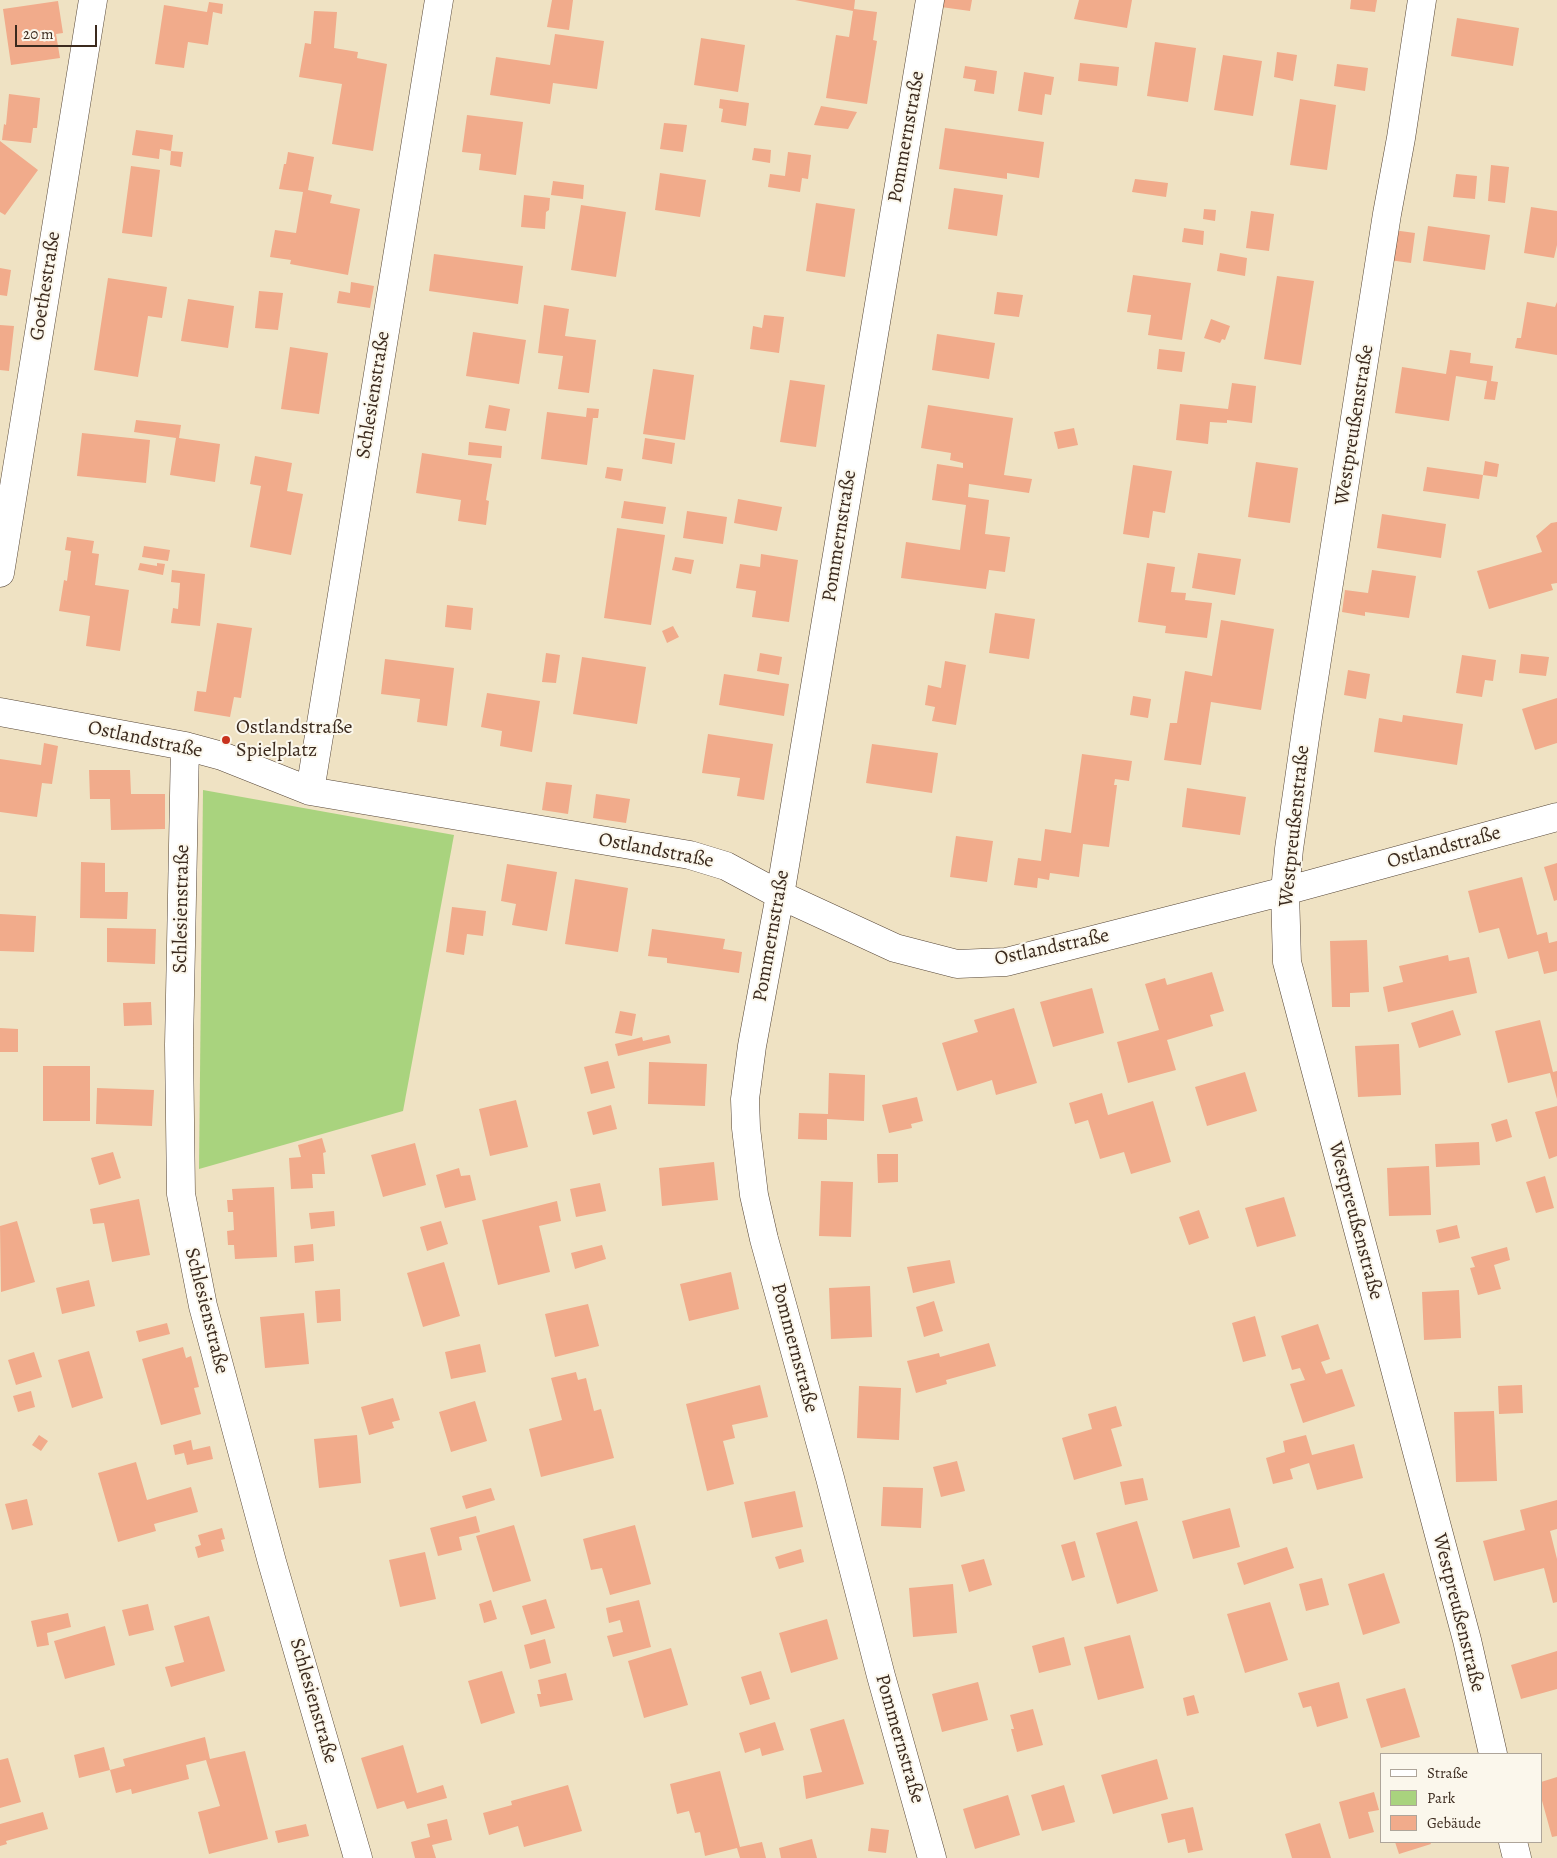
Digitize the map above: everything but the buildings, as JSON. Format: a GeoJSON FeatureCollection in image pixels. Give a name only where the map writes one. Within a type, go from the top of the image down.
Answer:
{"type":"FeatureCollection","features":[{"type":"Feature","properties":{"kind":"street","name":"Goethestraße"},"geometry":{"type":"LineString","coordinates":[[0,573],[10,443],[93,0]]}},
{"type":"Feature","properties":{"kind":"street","name":"Schlesienstraße"},"geometry":{"type":"LineString","coordinates":[[310,791],[438,0]]}},
{"type":"Feature","properties":{"kind":"street","name":"Pommernstraße"},"geometry":{"type":"LineString","coordinates":[[930,0],[780,895],[752,1046],[745,1099],[746,1128],[754,1195],[881,1676],[932,1858]]}},
{"type":"Feature","properties":{"kind":"street","name":"Westpreußenstraße"},"geometry":{"type":"LineString","coordinates":[[1422,0],[1308,716],[1289,849],[1285,891],[1286,962],[1465,1630],[1493,1753]]}},
{"type":"Feature","properties":{"kind":"street","name":"Ostlandstraße"},"geometry":{"type":"LineString","coordinates":[[0,712],[185,746],[222,756],[310,791],[690,855],[726,866],[780,895],[895,948],[957,964],[1006,962],[1285,891],[1557,817]]}},
{"type":"Feature","properties":{"kind":"street","name":"Schlesienstraße"},"geometry":{"type":"LineString","coordinates":[[185,746],[179,1045],[181,1194],[195,1274],[206,1316],[272,1562],[358,1858]]}},
{"type":"Feature","properties":{"kind":"street"},"geometry":{"type":"LineString","coordinates":[[1513,1843],[1517,1858]]}},
{"type":"Feature","properties":{"kind":"green space"},"geometry":{"type":"Polygon","coordinates":[[[203,790],[454,835],[403,1111],[199,1169],[203,790]]]}},
{"type":"Feature","properties":{"kind":"place","name":"Ostlandstraße Spielplatz"},"geometry":{"type":"Point","coordinates":[226,740]}}]}
